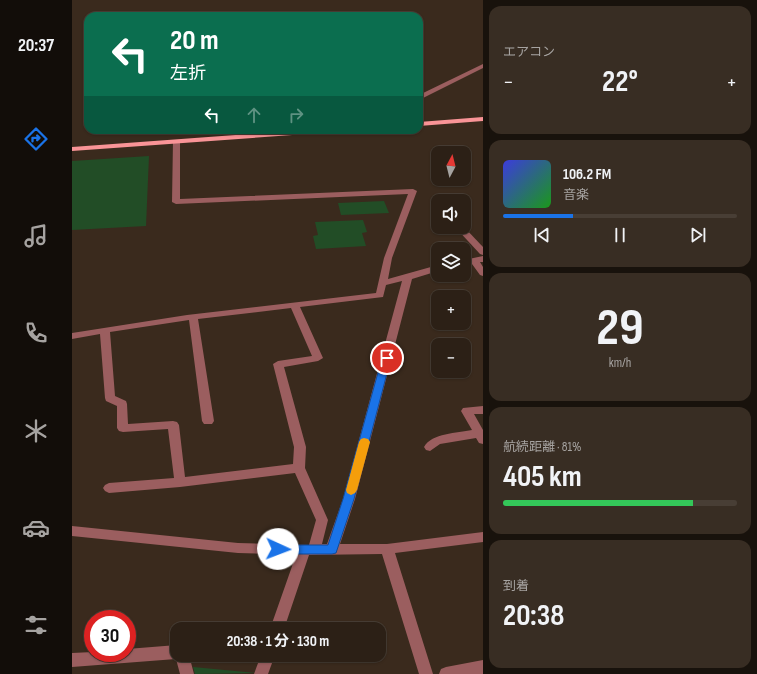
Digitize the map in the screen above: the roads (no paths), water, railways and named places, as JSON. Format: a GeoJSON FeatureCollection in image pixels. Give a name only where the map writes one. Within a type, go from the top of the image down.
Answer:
{"type":"FeatureCollection","features":[{"type":"Feature","properties":{"kind":"main road"},"geometry":{"type":"LineString","coordinates":[[423,124],[483,119]]}},
{"type":"Feature","properties":{"kind":"main road"},"geometry":{"type":"LineString","coordinates":[[72,149],[281,134]]}},
{"type":"Feature","properties":{"kind":"street"},"geometry":{"type":"LineString","coordinates":[[423,96],[483,66]]}},
{"type":"Feature","properties":{"kind":"street"},"geometry":{"type":"LineString","coordinates":[[72,336],[193,317],[380,295],[388,258],[413,191],[176,202],[176,142]]}},
{"type":"Feature","properties":{"kind":"street"},"geometry":{"type":"LineString","coordinates":[[466,234],[483,252]]}},
{"type":"Feature","properties":{"kind":"street"},"geometry":{"type":"LineString","coordinates":[[479,260],[483,274]]}},
{"type":"Feature","properties":{"kind":"street"},"geometry":{"type":"LineString","coordinates":[[382,283],[431,270]]}},
{"type":"Feature","properties":{"kind":"street"},"geometry":{"type":"LineString","coordinates":[[332,550],[349,499],[408,277]]}},
{"type":"Feature","properties":{"kind":"street"},"geometry":{"type":"LineString","coordinates":[[280,622],[322,520],[299,468],[300,447],[278,364],[318,358],[295,306]]}},
{"type":"Feature","properties":{"kind":"street"},"geometry":{"type":"LineString","coordinates":[[193,317],[208,421]]}},
{"type":"Feature","properties":{"kind":"street"},"geometry":{"type":"LineString","coordinates":[[105,330],[110,398],[122,404],[123,428],[173,425],[180,482]]}},
{"type":"Feature","properties":{"kind":"street"},"geometry":{"type":"LineString","coordinates":[[430,447],[437,441],[481,437],[466,411],[483,410]]}},
{"type":"Feature","properties":{"kind":"street"},"geometry":{"type":"LineString","coordinates":[[110,488],[180,482],[299,468]]}},
{"type":"Feature","properties":{"kind":"street"},"geometry":{"type":"LineString","coordinates":[[72,531],[238,548],[309,550],[387,549],[483,537]]}},
{"type":"Feature","properties":{"kind":"street"},"geometry":{"type":"LineString","coordinates":[[387,549],[426,674]]}},
{"type":"Feature","properties":{"kind":"street"},"geometry":{"type":"LineString","coordinates":[[72,660],[170,653]]}},
{"type":"Feature","properties":{"kind":"street"},"geometry":{"type":"LineString","coordinates":[[184,662],[187,674]]}},
{"type":"Feature","properties":{"kind":"street"},"geometry":{"type":"LineString","coordinates":[[261,674],[265,662]]}},
{"type":"Feature","properties":{"kind":"street"},"geometry":{"type":"LineString","coordinates":[[446,674],[483,667]]}}]}
